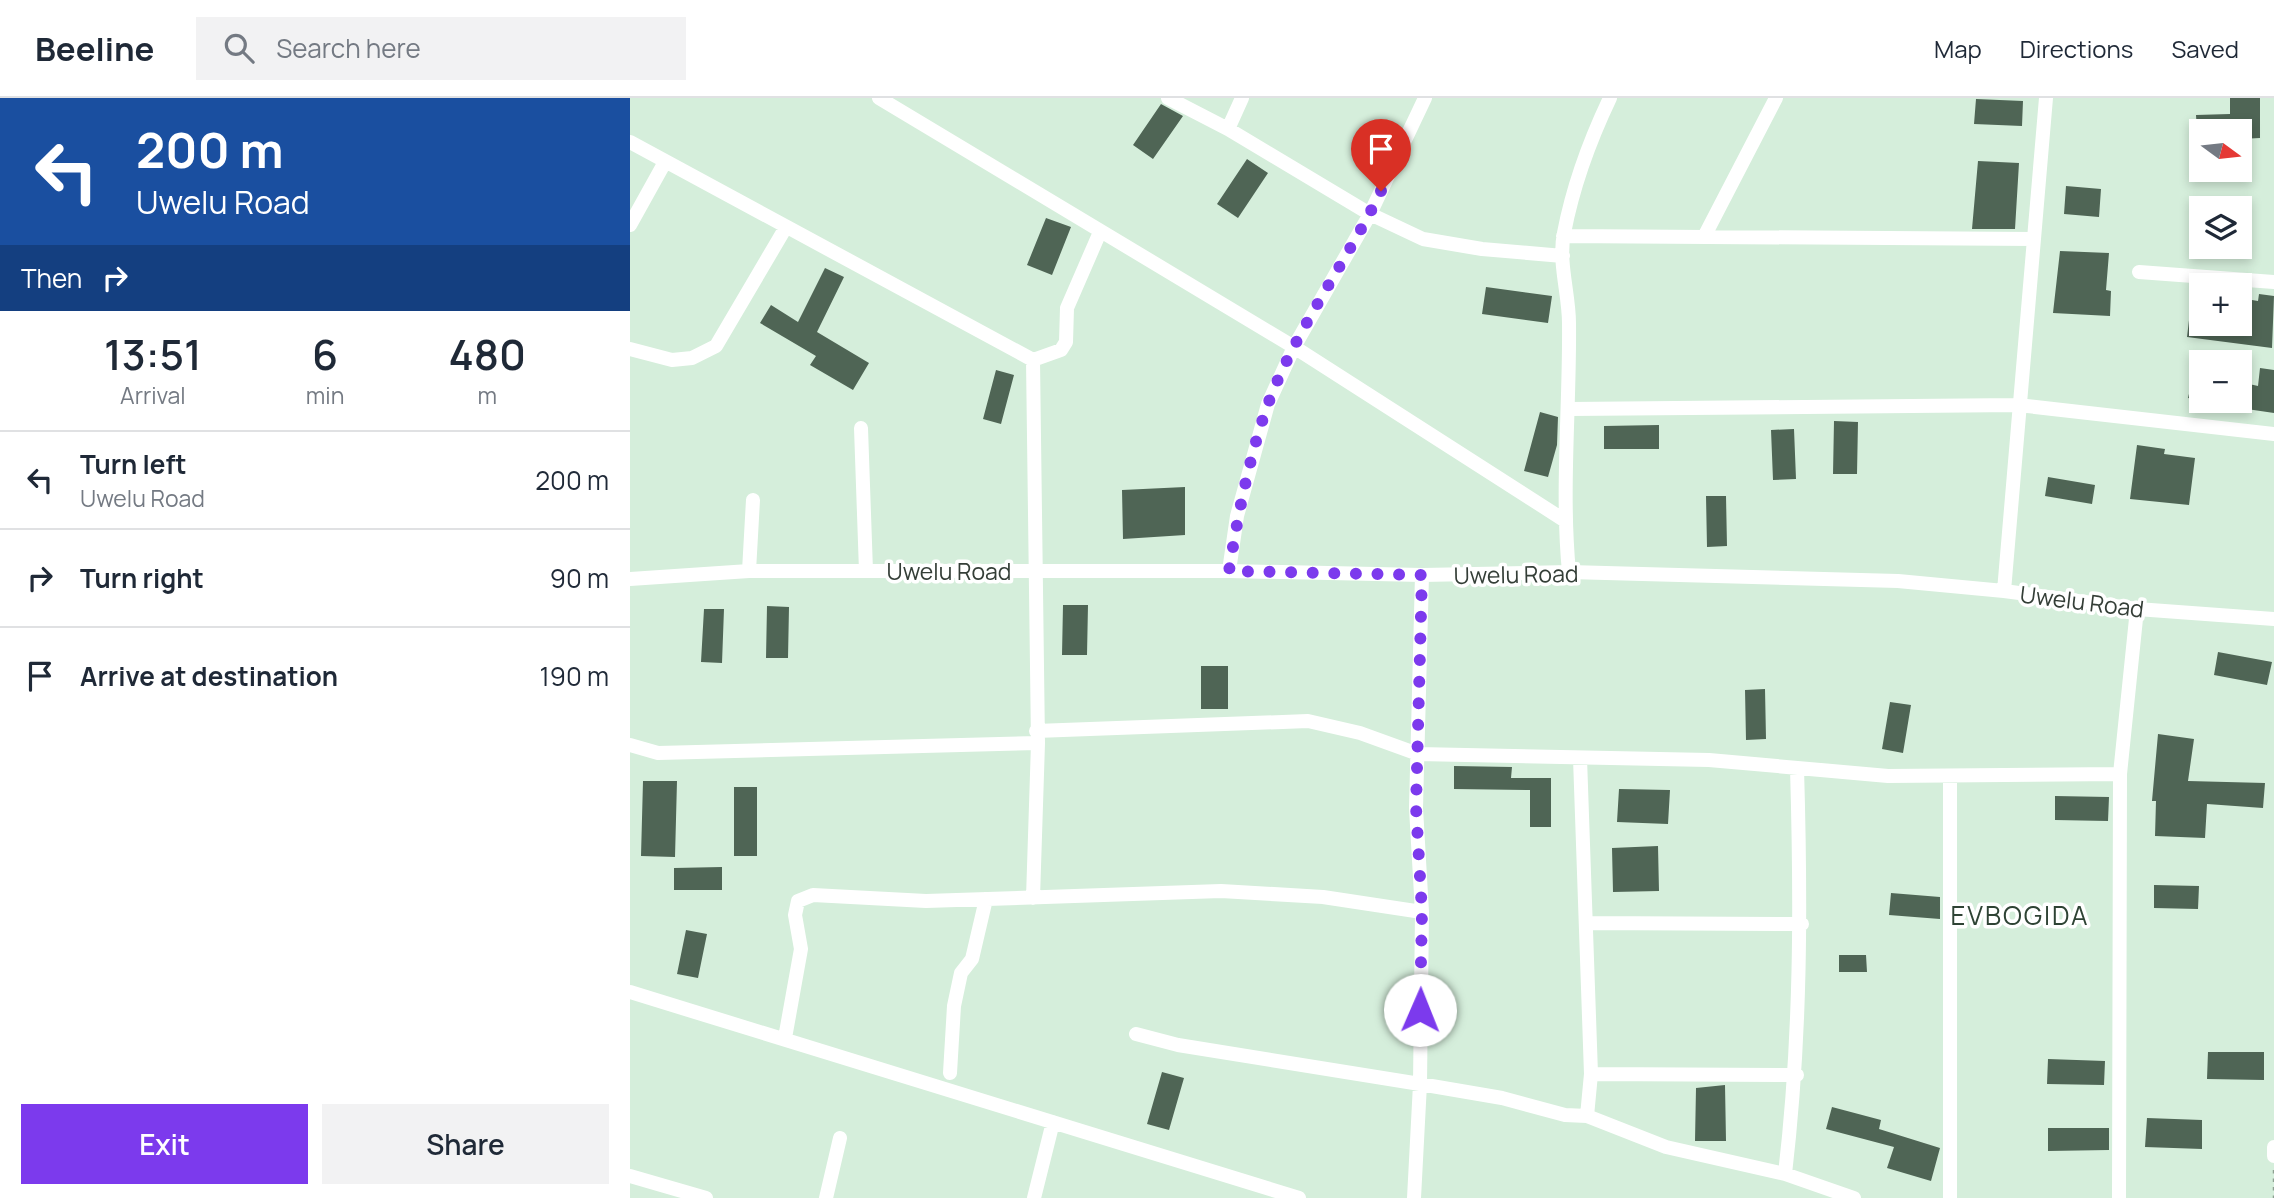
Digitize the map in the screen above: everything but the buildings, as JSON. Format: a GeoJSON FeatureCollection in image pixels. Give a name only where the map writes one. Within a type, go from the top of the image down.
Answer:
{"type":"FeatureCollection","features":[{"type":"Feature","properties":{"kind":"street"},"geometry":{"type":"LineString","coordinates":[[879,98],[1294,347],[1564,520]]}},
{"type":"Feature","properties":{"kind":"street"},"geometry":{"type":"LineString","coordinates":[[1168,98],[1228,129],[1370,214],[1423,239],[1563,256]]}},
{"type":"Feature","properties":{"kind":"street"},"geometry":{"type":"LineString","coordinates":[[1228,129],[1242,98]]}},
{"type":"Feature","properties":{"kind":"street"},"geometry":{"type":"LineString","coordinates":[[1229,571],[1237,516],[1268,404],[1294,347],[1370,214],[1425,98]]}},
{"type":"Feature","properties":{"kind":"street"},"geometry":{"type":"LineString","coordinates":[[1569,572],[1564,520],[1570,410],[1569,310],[1563,236],[1587,146],[1610,98]]}},
{"type":"Feature","properties":{"kind":"street"},"geometry":{"type":"LineString","coordinates":[[1704,237],[1776,98]]}},
{"type":"Feature","properties":{"kind":"street"},"geometry":{"type":"LineString","coordinates":[[2004,590],[2046,98]]}},
{"type":"Feature","properties":{"kind":"street"},"geometry":{"type":"LineString","coordinates":[[630,142],[1033,360],[1061,350],[1066,342],[1067,308],[1100,232]]}},
{"type":"Feature","properties":{"kind":"street"},"geometry":{"type":"LineString","coordinates":[[630,225],[665,162]]}},
{"type":"Feature","properties":{"kind":"street"},"geometry":{"type":"LineString","coordinates":[[630,349],[671,360],[692,358],[716,346],[786,227]]}},
{"type":"Feature","properties":{"kind":"street"},"geometry":{"type":"LineString","coordinates":[[1563,236],[2034,239]]}},
{"type":"Feature","properties":{"kind":"street"},"geometry":{"type":"LineString","coordinates":[[2139,272],[2274,282]]}},
{"type":"Feature","properties":{"kind":"street"},"geometry":{"type":"LineString","coordinates":[[1032,898],[1037,737],[1033,360]]}},
{"type":"Feature","properties":{"kind":"street"},"geometry":{"type":"LineString","coordinates":[[1570,410],[2018,405],[2274,434]]}},
{"type":"Feature","properties":{"kind":"street"},"geometry":{"type":"LineString","coordinates":[[861,428],[866,571]]}},
{"type":"Feature","properties":{"kind":"street"},"geometry":{"type":"LineString","coordinates":[[749,571],[753,500]]}},
{"type":"Feature","properties":{"kind":"street","name":"Uwelu Road"},"geometry":{"type":"LineString","coordinates":[[630,579],[749,571],[1229,571],[1422,575],[1569,572],[1898,581],[2004,590],[2137,609],[2274,619]]}},
{"type":"Feature","properties":{"kind":"street"},"geometry":{"type":"LineString","coordinates":[[1414,1198],[1420,1084],[1422,912],[1416,807],[1422,575]]}},
{"type":"Feature","properties":{"kind":"street"},"geometry":{"type":"LineString","coordinates":[[2119,1198],[2120,774],[2137,609]]}},
{"type":"Feature","properties":{"kind":"street"},"geometry":{"type":"LineString","coordinates":[[630,745],[658,754],[1037,737],[1308,721],[1360,733],[1418,754],[1709,760],[1888,776],[2120,774]]}},
{"type":"Feature","properties":{"kind":"street"},"geometry":{"type":"LineString","coordinates":[[1580,758],[1591,1073],[1587,1116]]}},
{"type":"Feature","properties":{"kind":"street"},"geometry":{"type":"LineString","coordinates":[[1785,1174],[1797,1075],[1802,924],[1797,768]]}},
{"type":"Feature","properties":{"kind":"street"},"geometry":{"type":"LineString","coordinates":[[1950,776],[1950,1198]]}},
{"type":"Feature","properties":{"kind":"street"},"geometry":{"type":"LineString","coordinates":[[785,1038],[801,949],[794,915],[798,901],[813,895],[926,901],[1221,891],[1323,897],[1422,912]]}},
{"type":"Feature","properties":{"kind":"street"},"geometry":{"type":"LineString","coordinates":[[950,1073],[954,1006],[961,973],[972,959],[986,899]]}},
{"type":"Feature","properties":{"kind":"street"},"geometry":{"type":"LineString","coordinates":[[1586,923],[1802,924]]}},
{"type":"Feature","properties":{"kind":"street"},"geometry":{"type":"LineString","coordinates":[[630,992],[1299,1198]]}},
{"type":"Feature","properties":{"kind":"street"},"geometry":{"type":"LineString","coordinates":[[1136,1034],[1178,1045],[1502,1098],[1564,1115],[1587,1116],[1666,1147],[1785,1174],[1854,1198]]}},
{"type":"Feature","properties":{"kind":"street"},"geometry":{"type":"LineString","coordinates":[[1591,1073],[1797,1075]]}},
{"type":"Feature","properties":{"kind":"street"},"geometry":{"type":"LineString","coordinates":[[1034,1198],[1053,1122]]}},
{"type":"Feature","properties":{"kind":"street"},"geometry":{"type":"LineString","coordinates":[[826,1198],[841,1138]]}},
{"type":"Feature","properties":{"kind":"street"},"geometry":{"type":"LineString","coordinates":[[2274,1147],[2274,1156]]}},
{"type":"Feature","properties":{"kind":"street"},"geometry":{"type":"LineString","coordinates":[[630,1176],[706,1198]]}},
{"type":"Feature","properties":{"kind":"path"},"geometry":{"type":"LineString","coordinates":[[2274,1156],[2274,1198]]}},
{"type":"Feature","properties":{"kind":"district","name":"EVBOGIDA"},"geometry":{"type":"Point","coordinates":[2020,915]}},
{"type":"Feature","properties":{"kind":"route"},"geometry":{"type":"LineString","coordinates":[[1381,191],[1294,347],[1268,404],[1237,516],[1229,571],[1422,575],[1416,807],[1422,912],[1420,1010]]}}]}
